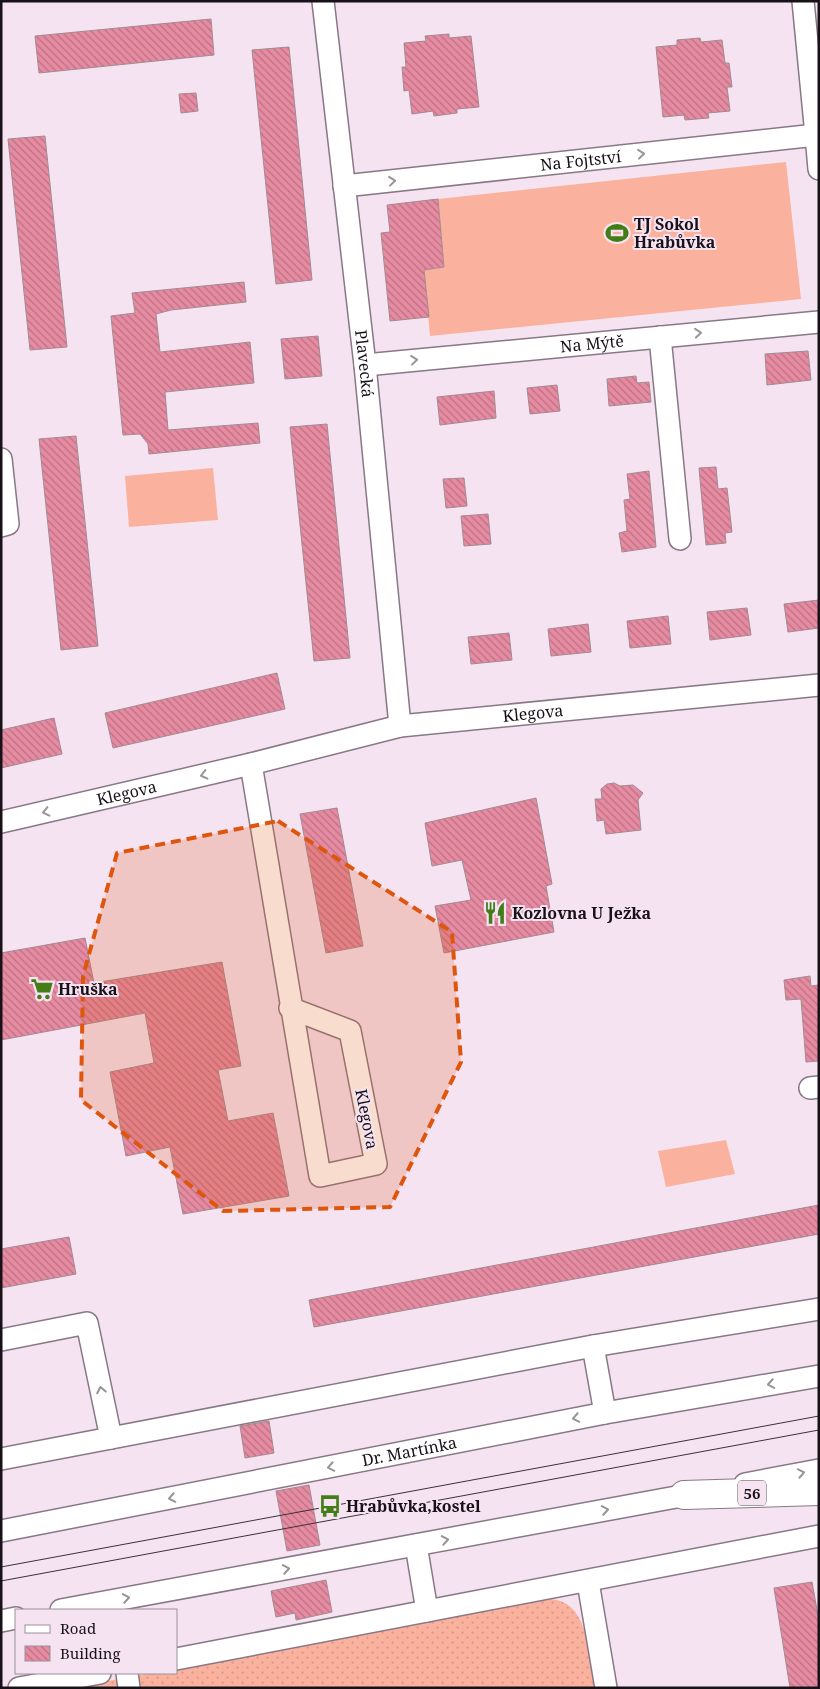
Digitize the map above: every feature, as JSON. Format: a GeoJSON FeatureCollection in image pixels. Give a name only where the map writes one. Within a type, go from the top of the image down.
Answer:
{"type":"FeatureCollection","features":[{"type":"Feature","properties":{"kind":"highway","name":"56"},"geometry":{"type":"LineString","coordinates":[[684,1495],[819,1491]]}},
{"type":"Feature","properties":{"kind":"street","name":"Plavecká"},"geometry":{"type":"LineString","coordinates":[[323,1],[366,365],[400,726]]}},
{"type":"Feature","properties":{"kind":"street"},"geometry":{"type":"LineString","coordinates":[[803,1],[819,169]]}},
{"type":"Feature","properties":{"kind":"street","name":"Na Fojtství"},"geometry":{"type":"LineString","coordinates":[[344,186],[816,124]]}},
{"type":"Feature","properties":{"kind":"street","name":"Na Mýtě"},"geometry":{"type":"LineString","coordinates":[[366,365],[819,322]]}},
{"type":"Feature","properties":{"kind":"street"},"geometry":{"type":"LineString","coordinates":[[660,336],[680,540]]}},
{"type":"Feature","properties":{"kind":"street"},"geometry":{"type":"LineString","coordinates":[[1,459],[8,524],[1,526]]}},
{"type":"Feature","properties":{"kind":"street","name":"Klegova"},"geometry":{"type":"LineString","coordinates":[[1,822],[251,764],[400,726],[819,685]]}},
{"type":"Feature","properties":{"kind":"street","name":"Klegova"},"geometry":{"type":"LineString","coordinates":[[251,764],[290,1008],[320,1176],[376,1164],[350,1031],[290,1008]]}},
{"type":"Feature","properties":{"kind":"street"},"geometry":{"type":"LineString","coordinates":[[1,1459],[593,1346],[819,1309]]}},
{"type":"Feature","properties":{"kind":"street"},"geometry":{"type":"LineString","coordinates":[[1,1340],[87,1323],[111,1438]]}},
{"type":"Feature","properties":{"kind":"street"},"geometry":{"type":"LineString","coordinates":[[593,1346],[605,1413]]}},
{"type":"Feature","properties":{"kind":"street","name":"Dr. Martínka"},"geometry":{"type":"LineString","coordinates":[[1,1531],[605,1413],[819,1376]]}},
{"type":"Feature","properties":{"kind":"street"},"geometry":{"type":"LineString","coordinates":[[65,1609],[819,1470]]}},
{"type":"Feature","properties":{"kind":"street"},"geometry":{"type":"LineString","coordinates":[[178,1659],[588,1582],[819,1536]]}},
{"type":"Feature","properties":{"kind":"street"},"geometry":{"type":"LineString","coordinates":[[416,1545],[427,1611]]}},
{"type":"Feature","properties":{"kind":"street"},"geometry":{"type":"LineString","coordinates":[[588,1582],[606,1688]]}},
{"type":"Feature","properties":{"kind":"street"},"geometry":{"type":"LineString","coordinates":[[1,1621],[15,1618]]}},
{"type":"Feature","properties":{"kind":"street"},"geometry":{"type":"LineString","coordinates":[[19,1688],[95,1674]]}},
{"type":"Feature","properties":{"kind":"street"},"geometry":{"type":"LineString","coordinates":[[127,1674],[129,1688]]}},
{"type":"Feature","properties":{"kind":"highlighted area"},"geometry":{"type":"Polygon","coordinates":[[[278,821],[452,932],[461,1062],[390,1207],[223,1211],[81,1100],[83,976],[117,853],[278,821]]]}},
{"type":"Feature","properties":{"kind":"shaded area","name":"TJ Sokol Hrabůvka"},"geometry":{"type":"Polygon","coordinates":[[[786,162],[801,299],[430,336],[424,270],[444,267],[438,199],[786,162]]]}},
{"type":"Feature","properties":{"kind":"shaded area"},"geometry":{"type":"Polygon","coordinates":[[[213,468],[218,520],[129,527],[125,476],[213,468]]]}},
{"type":"Feature","properties":{"kind":"shaded area"},"geometry":{"type":"Polygon","coordinates":[[[726,1140],[735,1174],[666,1187],[658,1151],[726,1140]]]}},
{"type":"Feature","properties":{"kind":"shaded area"},"geometry":{"type":"Polygon","coordinates":[[[551,1599],[564,1602],[573,1610],[580,1621],[589,1647],[595,1688],[70,1688],[146,1674],[178,1674],[178,1668],[551,1599]]]}},
{"type":"Feature","properties":{"kind":"building"},"geometry":{"type":"Polygon","coordinates":[[[211,19],[214,55],[39,73],[35,36],[211,19]]]}},
{"type":"Feature","properties":{"kind":"building"},"geometry":{"type":"Polygon","coordinates":[[[449,34],[449,38],[471,36],[479,107],[457,109],[457,113],[434,116],[433,111],[412,114],[409,90],[404,91],[402,67],[406,67],[404,43],[426,41],[425,36],[449,34]]]}},
{"type":"Feature","properties":{"kind":"building"},"geometry":{"type":"Polygon","coordinates":[[[700,38],[701,42],[722,40],[725,63],[729,63],[732,87],[727,87],[730,111],[708,113],[709,118],[685,120],[684,115],[663,117],[656,47],[677,45],[677,40],[700,38]]]}},
{"type":"Feature","properties":{"kind":"building"},"geometry":{"type":"Polygon","coordinates":[[[289,47],[312,280],[276,284],[252,50],[289,47]]]}},
{"type":"Feature","properties":{"kind":"building"},"geometry":{"type":"Polygon","coordinates":[[[196,93],[198,111],[181,113],[179,94],[196,93]]]}},
{"type":"Feature","properties":{"kind":"building"},"geometry":{"type":"Polygon","coordinates":[[[45,136],[67,347],[30,350],[8,139],[45,136]]]}},
{"type":"Feature","properties":{"kind":"building"},"geometry":{"type":"Polygon","coordinates":[[[438,199],[444,267],[424,270],[429,317],[390,321],[381,233],[390,232],[387,205],[438,199]]]}},
{"type":"Feature","properties":{"kind":"building"},"geometry":{"type":"Polygon","coordinates":[[[244,282],[246,302],[171,310],[156,314],[160,352],[250,342],[254,383],[165,392],[168,430],[258,423],[260,443],[149,454],[148,444],[140,434],[123,435],[111,316],[135,313],[132,293],[244,282]]]}},
{"type":"Feature","properties":{"kind":"building"},"geometry":{"type":"Polygon","coordinates":[[[318,336],[322,376],[285,379],[281,339],[318,336]]]}},
{"type":"Feature","properties":{"kind":"building"},"geometry":{"type":"Polygon","coordinates":[[[808,351],[811,380],[767,385],[765,354],[808,351]]]}},
{"type":"Feature","properties":{"kind":"building"},"geometry":{"type":"Polygon","coordinates":[[[636,376],[637,383],[649,382],[651,402],[609,406],[607,379],[636,376]]]}},
{"type":"Feature","properties":{"kind":"building"},"geometry":{"type":"Polygon","coordinates":[[[557,385],[560,411],[530,414],[527,388],[557,385]]]}},
{"type":"Feature","properties":{"kind":"building"},"geometry":{"type":"Polygon","coordinates":[[[494,391],[496,418],[440,425],[437,397],[494,391]]]}},
{"type":"Feature","properties":{"kind":"building"},"geometry":{"type":"Polygon","coordinates":[[[327,424],[350,658],[314,661],[290,427],[327,424]]]}},
{"type":"Feature","properties":{"kind":"building"},"geometry":{"type":"Polygon","coordinates":[[[76,436],[98,646],[61,650],[39,439],[76,436]]]}},
{"type":"Feature","properties":{"kind":"building"},"geometry":{"type":"Polygon","coordinates":[[[716,467],[718,489],[727,488],[732,532],[725,533],[726,543],[706,545],[699,468],[716,467]]]}},
{"type":"Feature","properties":{"kind":"building"},"geometry":{"type":"Polygon","coordinates":[[[649,471],[656,547],[622,552],[619,533],[627,531],[624,500],[630,499],[627,474],[649,471]]]}},
{"type":"Feature","properties":{"kind":"building"},"geometry":{"type":"Polygon","coordinates":[[[464,478],[467,506],[446,508],[443,479],[464,478]]]}},
{"type":"Feature","properties":{"kind":"building"},"geometry":{"type":"Polygon","coordinates":[[[488,514],[491,544],[464,546],[461,516],[488,514]]]}},
{"type":"Feature","properties":{"kind":"building"},"geometry":{"type":"Polygon","coordinates":[[[819,600],[819,628],[788,632],[784,604],[819,600]]]}},
{"type":"Feature","properties":{"kind":"building"},"geometry":{"type":"Polygon","coordinates":[[[747,608],[751,635],[710,640],[707,612],[747,608]]]}},
{"type":"Feature","properties":{"kind":"building"},"geometry":{"type":"Polygon","coordinates":[[[668,616],[671,644],[630,648],[627,621],[668,616]]]}},
{"type":"Feature","properties":{"kind":"building"},"geometry":{"type":"Polygon","coordinates":[[[588,624],[591,652],[551,656],[548,629],[588,624]]]}},
{"type":"Feature","properties":{"kind":"building"},"geometry":{"type":"Polygon","coordinates":[[[509,633],[512,660],[471,664],[468,637],[509,633]]]}},
{"type":"Feature","properties":{"kind":"building"},"geometry":{"type":"Polygon","coordinates":[[[277,673],[285,709],[113,748],[105,713],[277,673]]]}},
{"type":"Feature","properties":{"kind":"building"},"geometry":{"type":"Polygon","coordinates":[[[54,718],[62,754],[1,768],[1,730],[54,718]]]}},
{"type":"Feature","properties":{"kind":"building"},"geometry":{"type":"Polygon","coordinates":[[[614,783],[620,786],[633,785],[643,793],[638,800],[641,830],[606,834],[604,820],[597,821],[595,799],[602,799],[601,789],[607,784],[614,783]]]}},
{"type":"Feature","properties":{"kind":"building"},"geometry":{"type":"Polygon","coordinates":[[[536,798],[552,884],[546,886],[554,932],[444,953],[435,906],[471,900],[462,860],[432,866],[425,823],[536,798]]]}},
{"type":"Feature","properties":{"kind":"building"},"geometry":{"type":"Polygon","coordinates":[[[337,808],[363,946],[326,953],[300,814],[337,808]]]}},
{"type":"Feature","properties":{"kind":"building"},"geometry":{"type":"Polygon","coordinates":[[[85,938],[94,983],[222,962],[241,1066],[218,1070],[228,1121],[273,1113],[289,1196],[183,1214],[170,1147],[126,1156],[110,1072],[154,1063],[145,1013],[1,1040],[1,953],[85,938]]]}},
{"type":"Feature","properties":{"kind":"building"},"geometry":{"type":"Polygon","coordinates":[[[810,976],[811,986],[819,985],[819,1061],[806,1062],[801,999],[786,1000],[784,980],[810,976]]]}},
{"type":"Feature","properties":{"kind":"building"},"geometry":{"type":"Polygon","coordinates":[[[819,1205],[819,1234],[314,1327],[309,1300],[819,1205]]]}},
{"type":"Feature","properties":{"kind":"building"},"geometry":{"type":"Polygon","coordinates":[[[69,1237],[76,1274],[1,1288],[1,1249],[69,1237]]]}},
{"type":"Feature","properties":{"kind":"building"},"geometry":{"type":"Polygon","coordinates":[[[269,1421],[274,1453],[245,1458],[240,1426],[269,1421]]]}},
{"type":"Feature","properties":{"kind":"building"},"geometry":{"type":"Polygon","coordinates":[[[309,1485],[320,1545],[287,1551],[276,1491],[309,1485]]]}},
{"type":"Feature","properties":{"kind":"building"},"geometry":{"type":"Polygon","coordinates":[[[326,1580],[332,1612],[296,1620],[295,1613],[276,1617],[271,1591],[326,1580]]]}},
{"type":"Feature","properties":{"kind":"building"},"geometry":{"type":"Polygon","coordinates":[[[812,1582],[819,1621],[819,1688],[790,1688],[774,1588],[812,1582]]]}},
{"type":"Feature","properties":{"kind":"tram line"},"geometry":{"type":"LineString","coordinates":[[1,1567],[819,1416]]}},
{"type":"Feature","properties":{"kind":"tram line"},"geometry":{"type":"LineString","coordinates":[[1,1581],[819,1430]]}},
{"type":"Feature","properties":{"kind":"place","name":"TJ Sokol Hrabůvka"},"geometry":{"type":"Point","coordinates":[617,233]}},
{"type":"Feature","properties":{"kind":"place","name":"Kozlovna U Ježka"},"geometry":{"type":"Point","coordinates":[495,913]}},
{"type":"Feature","properties":{"kind":"place","name":"Hruška"},"geometry":{"type":"Point","coordinates":[42,989]}},
{"type":"Feature","properties":{"kind":"place","name":"Hrabůvka,kostel"},"geometry":{"type":"Point","coordinates":[330,1506]}}]}
